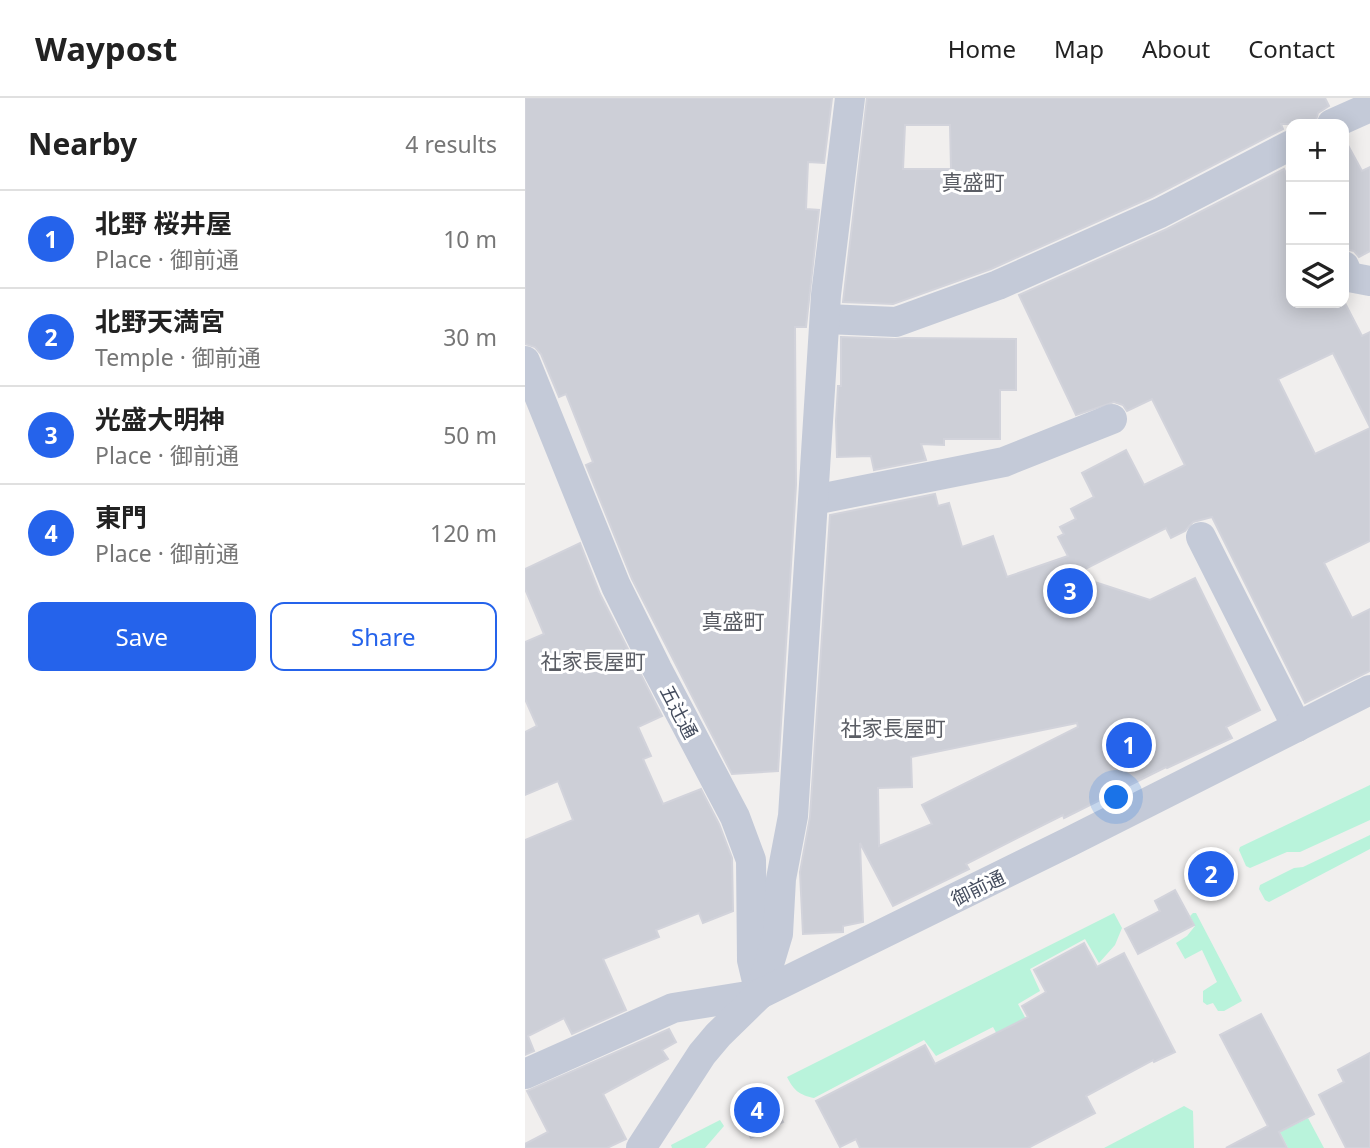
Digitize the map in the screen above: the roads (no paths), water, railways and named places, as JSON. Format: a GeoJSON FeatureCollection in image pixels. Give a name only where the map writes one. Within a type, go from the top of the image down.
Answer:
{"type":"FeatureCollection","features":[{"type":"Feature","properties":{"kind":"street"},"geometry":{"type":"LineString","coordinates":[[525,1074],[673,1008],[760,994],[778,934],[781,879],[793,816],[826,295],[850,98]]}},
{"type":"Feature","properties":{"kind":"street"},"geometry":{"type":"LineString","coordinates":[[1343,119],[1370,107]]}},
{"type":"Feature","properties":{"kind":"street"},"geometry":{"type":"LineString","coordinates":[[826,319],[896,322],[998,285],[1286,154]]}},
{"type":"Feature","properties":{"kind":"street"},"geometry":{"type":"LineString","coordinates":[[1349,277],[1370,281]]}},
{"type":"Feature","properties":{"kind":"street","name":"五辻通"},"geometry":{"type":"LineString","coordinates":[[525,360],[616,586],[735,817],[751,860],[752,960],[760,994]]}},
{"type":"Feature","properties":{"kind":"street"},"geometry":{"type":"LineString","coordinates":[[814,500],[1004,462],[1112,419]]}},
{"type":"Feature","properties":{"kind":"street"},"geometry":{"type":"LineString","coordinates":[[1201,537],[1297,727]]}},
{"type":"Feature","properties":{"kind":"street","name":"御前通"},"geometry":{"type":"LineString","coordinates":[[641,1148],[702,1054],[760,994],[1370,690]]}},
{"type":"Feature","properties":{"kind":"street"},"geometry":{"type":"LineString","coordinates":[[735,817],[754,830],[769,831],[793,816]]}},
{"type":"Feature","properties":{"kind":"place","name":"光盛大明神"},"geometry":{"type":"Point","coordinates":[1070,591]}},
{"type":"Feature","properties":{"kind":"place","name":"北野 桜井屋"},"geometry":{"type":"Point","coordinates":[1129,745]}},
{"type":"Feature","properties":{"kind":"place","name":"北野天満宮"},"geometry":{"type":"Point","coordinates":[1211,874]}},
{"type":"Feature","properties":{"kind":"place","name":"東門"},"geometry":{"type":"Point","coordinates":[757,1110]}},
{"type":"Feature","properties":{"kind":"district","name":"真盛町"},"geometry":{"type":"Point","coordinates":[973,183]}},
{"type":"Feature","properties":{"kind":"district","name":"真盛町"},"geometry":{"type":"Point","coordinates":[733,622]}},
{"type":"Feature","properties":{"kind":"district","name":"社家長屋町"},"geometry":{"type":"Point","coordinates":[593,662]}},
{"type":"Feature","properties":{"kind":"district","name":"社家長屋町"},"geometry":{"type":"Point","coordinates":[893,729]}}]}
